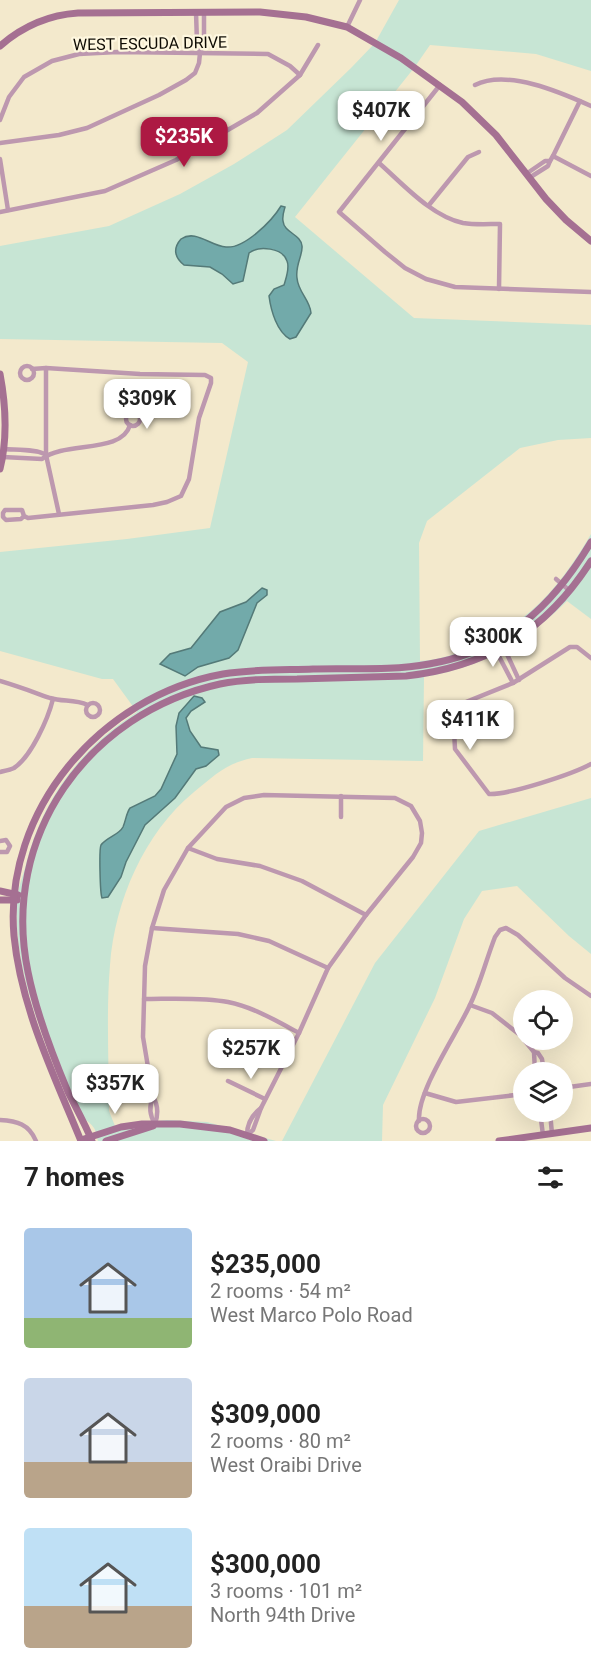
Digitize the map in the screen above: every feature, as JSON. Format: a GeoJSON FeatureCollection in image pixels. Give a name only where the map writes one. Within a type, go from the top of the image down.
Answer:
{"type":"FeatureCollection","features":[{"type":"Feature","properties":{"kind":"street"},"geometry":{"type":"LineString","coordinates":[[347,27],[360,0]]}},
{"type":"Feature","properties":{"kind":"street"},"geometry":{"type":"LineString","coordinates":[[0,143],[59,135],[87,128],[126,112],[195,73],[200,53],[197,43],[200,12]]}},
{"type":"Feature","properties":{"kind":"street"},"geometry":{"type":"LineString","coordinates":[[0,46],[26,27],[58,14],[260,12],[306,17],[347,27],[401,58],[440,85],[481,119],[566,220],[591,241]]}},
{"type":"Feature","properties":{"kind":"street"},"geometry":{"type":"LineString","coordinates":[[0,212],[105,191],[176,160],[257,113],[300,75],[318,45]]}},
{"type":"Feature","properties":{"kind":"street","name":"WEST ESCUDA DRIVE"},"geometry":{"type":"LineString","coordinates":[[0,120],[9,97],[24,77],[64,57],[117,52],[268,54],[290,66],[300,75]]}},
{"type":"Feature","properties":{"kind":"street"},"geometry":{"type":"LineString","coordinates":[[475,85],[486,80],[532,84],[591,106]]}},
{"type":"Feature","properties":{"kind":"street"},"geometry":{"type":"LineString","coordinates":[[440,85],[339,212],[405,268],[426,279],[455,287],[591,292]]}},
{"type":"Feature","properties":{"kind":"street"},"geometry":{"type":"LineString","coordinates":[[527,176],[549,160],[580,101]]}},
{"type":"Feature","properties":{"kind":"street"},"geometry":{"type":"LineString","coordinates":[[429,205],[468,157],[479,152]]}},
{"type":"Feature","properties":{"kind":"street"},"geometry":{"type":"LineString","coordinates":[[0,159],[8,210]]}},
{"type":"Feature","properties":{"kind":"street"},"geometry":{"type":"LineString","coordinates":[[549,160],[591,176]]}},
{"type":"Feature","properties":{"kind":"street"},"geometry":{"type":"LineString","coordinates":[[379,163],[429,205],[451,219],[465,223],[500,224],[499,289]]}},
{"type":"Feature","properties":{"kind":"street"},"geometry":{"type":"LineString","coordinates":[[46,368],[46,455],[59,514]]}},
{"type":"Feature","properties":{"kind":"street"},"geometry":{"type":"LineString","coordinates":[[24,516],[28,518],[153,505],[181,496],[189,479],[200,418],[211,383],[211,378],[205,375],[32,369]]}},
{"type":"Feature","properties":{"kind":"street"},"geometry":{"type":"LineString","coordinates":[[0,374],[4,398],[4,448],[0,469]]}},
{"type":"Feature","properties":{"kind":"street"},"geometry":{"type":"LineString","coordinates":[[3,457],[42,459],[46,455],[71,448],[117,442],[128,431],[130,425]]}},
{"type":"Feature","properties":{"kind":"street"},"geometry":{"type":"LineString","coordinates":[[4,448],[24,452],[41,451],[46,455]]}},
{"type":"Feature","properties":{"kind":"street"},"geometry":{"type":"LineString","coordinates":[[264,1141],[203,1125],[142,1124],[121,1127],[80,1141],[49,1068],[19,970],[14,935],[14,902],[20,863],[44,802],[70,762],[104,728],[148,699],[194,681],[239,672],[428,664],[463,655],[496,641],[526,622],[562,585],[591,542]]}},
{"type":"Feature","properties":{"kind":"street"},"geometry":{"type":"LineString","coordinates":[[91,1139],[58,1064],[27,971],[23,929],[22,898],[29,863],[48,812],[78,767],[110,735],[152,708],[189,692],[240,681],[430,674],[466,664],[500,649],[532,629],[570,591],[591,561]]}},
{"type":"Feature","properties":{"kind":"street"},"geometry":{"type":"LineString","coordinates":[[556,579],[570,591]]}},
{"type":"Feature","properties":{"kind":"street"},"geometry":{"type":"LineString","coordinates":[[496,641],[519,680]]}},
{"type":"Feature","properties":{"kind":"street"},"geometry":{"type":"LineString","coordinates":[[591,658],[578,647],[570,647],[519,680],[456,706],[454,730],[455,749],[489,794],[499,794],[526,787],[591,764]]}},
{"type":"Feature","properties":{"kind":"street"},"geometry":{"type":"LineString","coordinates":[[500,649],[513,683]]}},
{"type":"Feature","properties":{"kind":"street"},"geometry":{"type":"LineString","coordinates":[[428,664],[430,674]]}},
{"type":"Feature","properties":{"kind":"street"},"geometry":{"type":"LineString","coordinates":[[372,677],[373,668]]}},
{"type":"Feature","properties":{"kind":"street"},"geometry":{"type":"LineString","coordinates":[[300,669],[300,679]]}},
{"type":"Feature","properties":{"kind":"street"},"geometry":{"type":"LineString","coordinates":[[0,681],[53,699],[69,699],[88,705]]}},
{"type":"Feature","properties":{"kind":"street"},"geometry":{"type":"LineString","coordinates":[[0,772],[14,768],[38,737],[53,699]]}},
{"type":"Feature","properties":{"kind":"street"},"geometry":{"type":"LineString","coordinates":[[155,1124],[151,1117],[150,1103],[153,1097],[143,1037],[146,966],[152,928],[164,890],[188,848],[226,807],[244,798],[264,795],[395,798],[411,806],[420,821],[421,843],[413,857],[366,915],[328,968],[300,1033],[264,1099],[253,1130],[248,1135]]}},
{"type":"Feature","properties":{"kind":"street"},"geometry":{"type":"LineString","coordinates":[[341,796],[341,817]]}},
{"type":"Feature","properties":{"kind":"street"},"geometry":{"type":"LineString","coordinates":[[0,841],[6,840],[10,846],[7,852],[0,852]]}},
{"type":"Feature","properties":{"kind":"street"},"geometry":{"type":"LineString","coordinates":[[188,848],[217,859],[260,866],[302,881],[366,915]]}},
{"type":"Feature","properties":{"kind":"street"},"geometry":{"type":"LineString","coordinates":[[0,891],[15,893],[22,898]]}},
{"type":"Feature","properties":{"kind":"street"},"geometry":{"type":"LineString","coordinates":[[0,900],[14,902],[22,898]]}},
{"type":"Feature","properties":{"kind":"street"},"geometry":{"type":"LineString","coordinates":[[152,928],[238,934],[269,941],[328,968]]}},
{"type":"Feature","properties":{"kind":"street"},"geometry":{"type":"LineString","coordinates":[[419,1121],[419,1112],[425,1093],[470,1005],[495,937],[500,930],[506,928],[518,935],[566,978],[591,996]]}},
{"type":"Feature","properties":{"kind":"street"},"geometry":{"type":"LineString","coordinates":[[144,999],[227,1002],[260,1013],[300,1033]]}},
{"type":"Feature","properties":{"kind":"street"},"geometry":{"type":"LineString","coordinates":[[470,1005],[492,1013],[520,1035],[534,1052],[538,1053],[542,1062]]}},
{"type":"Feature","properties":{"kind":"street"},"geometry":{"type":"LineString","coordinates":[[534,1052],[534,1062]]}},
{"type":"Feature","properties":{"kind":"street"},"geometry":{"type":"LineString","coordinates":[[228,1082],[264,1099]]}},
{"type":"Feature","properties":{"kind":"street"},"geometry":{"type":"LineString","coordinates":[[573,1086],[591,1084]]}},
{"type":"Feature","properties":{"kind":"street"},"geometry":{"type":"LineString","coordinates":[[425,1093],[456,1102],[513,1095]]}},
{"type":"Feature","properties":{"kind":"street"},"geometry":{"type":"LineString","coordinates":[[0,1120],[21,1123],[27,1127],[36,1141]]}},
{"type":"Feature","properties":{"kind":"street"},"geometry":{"type":"LineString","coordinates":[[541,1122],[543,1135]]}},
{"type":"Feature","properties":{"kind":"street"},"geometry":{"type":"LineString","coordinates":[[551,1122],[552,1134]]}},
{"type":"Feature","properties":{"kind":"street"},"geometry":{"type":"LineString","coordinates":[[106,1141],[155,1124]]}},
{"type":"Feature","properties":{"kind":"street"},"geometry":{"type":"LineString","coordinates":[[499,1141],[591,1128]]}},
{"type":"Feature","properties":{"kind":"green space"},"geometry":{"type":"Polygon","coordinates":[[[399,0],[591,0],[591,71],[536,54],[430,45],[295,217],[414,318],[591,325],[591,438],[558,440],[520,448],[427,521],[419,543],[420,661],[442,658],[463,651],[514,624],[556,585],[591,534],[591,619],[567,601],[535,629],[502,651],[465,667],[424,677],[423,761],[252,758],[234,763],[221,771],[176,809],[160,827],[135,870],[118,917],[109,983],[109,1111],[115,1126],[167,1120],[207,1122],[276,1141],[98,1141],[94,1128],[76,1112],[69,1100],[34,1009],[18,943],[17,899],[32,844],[52,799],[80,760],[116,727],[137,712],[113,679],[102,679],[0,651],[0,552],[210,528],[248,362],[222,343],[0,339],[0,246],[109,226],[180,194],[234,164],[287,130],[351,68],[375,43],[399,0]]]}},
{"type":"Feature","properties":{"kind":"green space"},"geometry":{"type":"Polygon","coordinates":[[[591,798],[591,954],[517,886],[482,891],[464,919],[435,998],[383,1105],[382,1141],[282,1141],[375,963],[479,831],[591,798]]]}},
{"type":"Feature","properties":{"kind":"water"},"geometry":{"type":"Polygon","coordinates":[[[281,206],[285,207],[284,225],[301,242],[297,278],[299,288],[309,304],[311,313],[296,337],[290,339],[278,326],[269,296],[274,289],[284,285],[287,276],[288,264],[281,253],[270,249],[259,249],[249,253],[243,281],[233,284],[210,267],[184,265],[178,259],[176,252],[178,242],[187,236],[198,237],[226,247],[241,244],[264,226],[281,206]]]}},
{"type":"Feature","properties":{"kind":"water"},"geometry":{"type":"Polygon","coordinates":[[[262,588],[267,590],[267,595],[257,603],[238,650],[229,658],[198,667],[185,676],[160,664],[170,654],[191,648],[220,612],[246,602],[262,588]]]}},
{"type":"Feature","properties":{"kind":"water"},"geometry":{"type":"Polygon","coordinates":[[[194,696],[202,698],[205,702],[191,711],[186,718],[190,731],[201,747],[218,750],[219,755],[206,766],[196,769],[175,798],[145,825],[121,877],[108,897],[102,898],[101,845],[121,830],[130,808],[155,796],[161,789],[177,754],[176,726],[179,713],[194,696]]]}}]}
